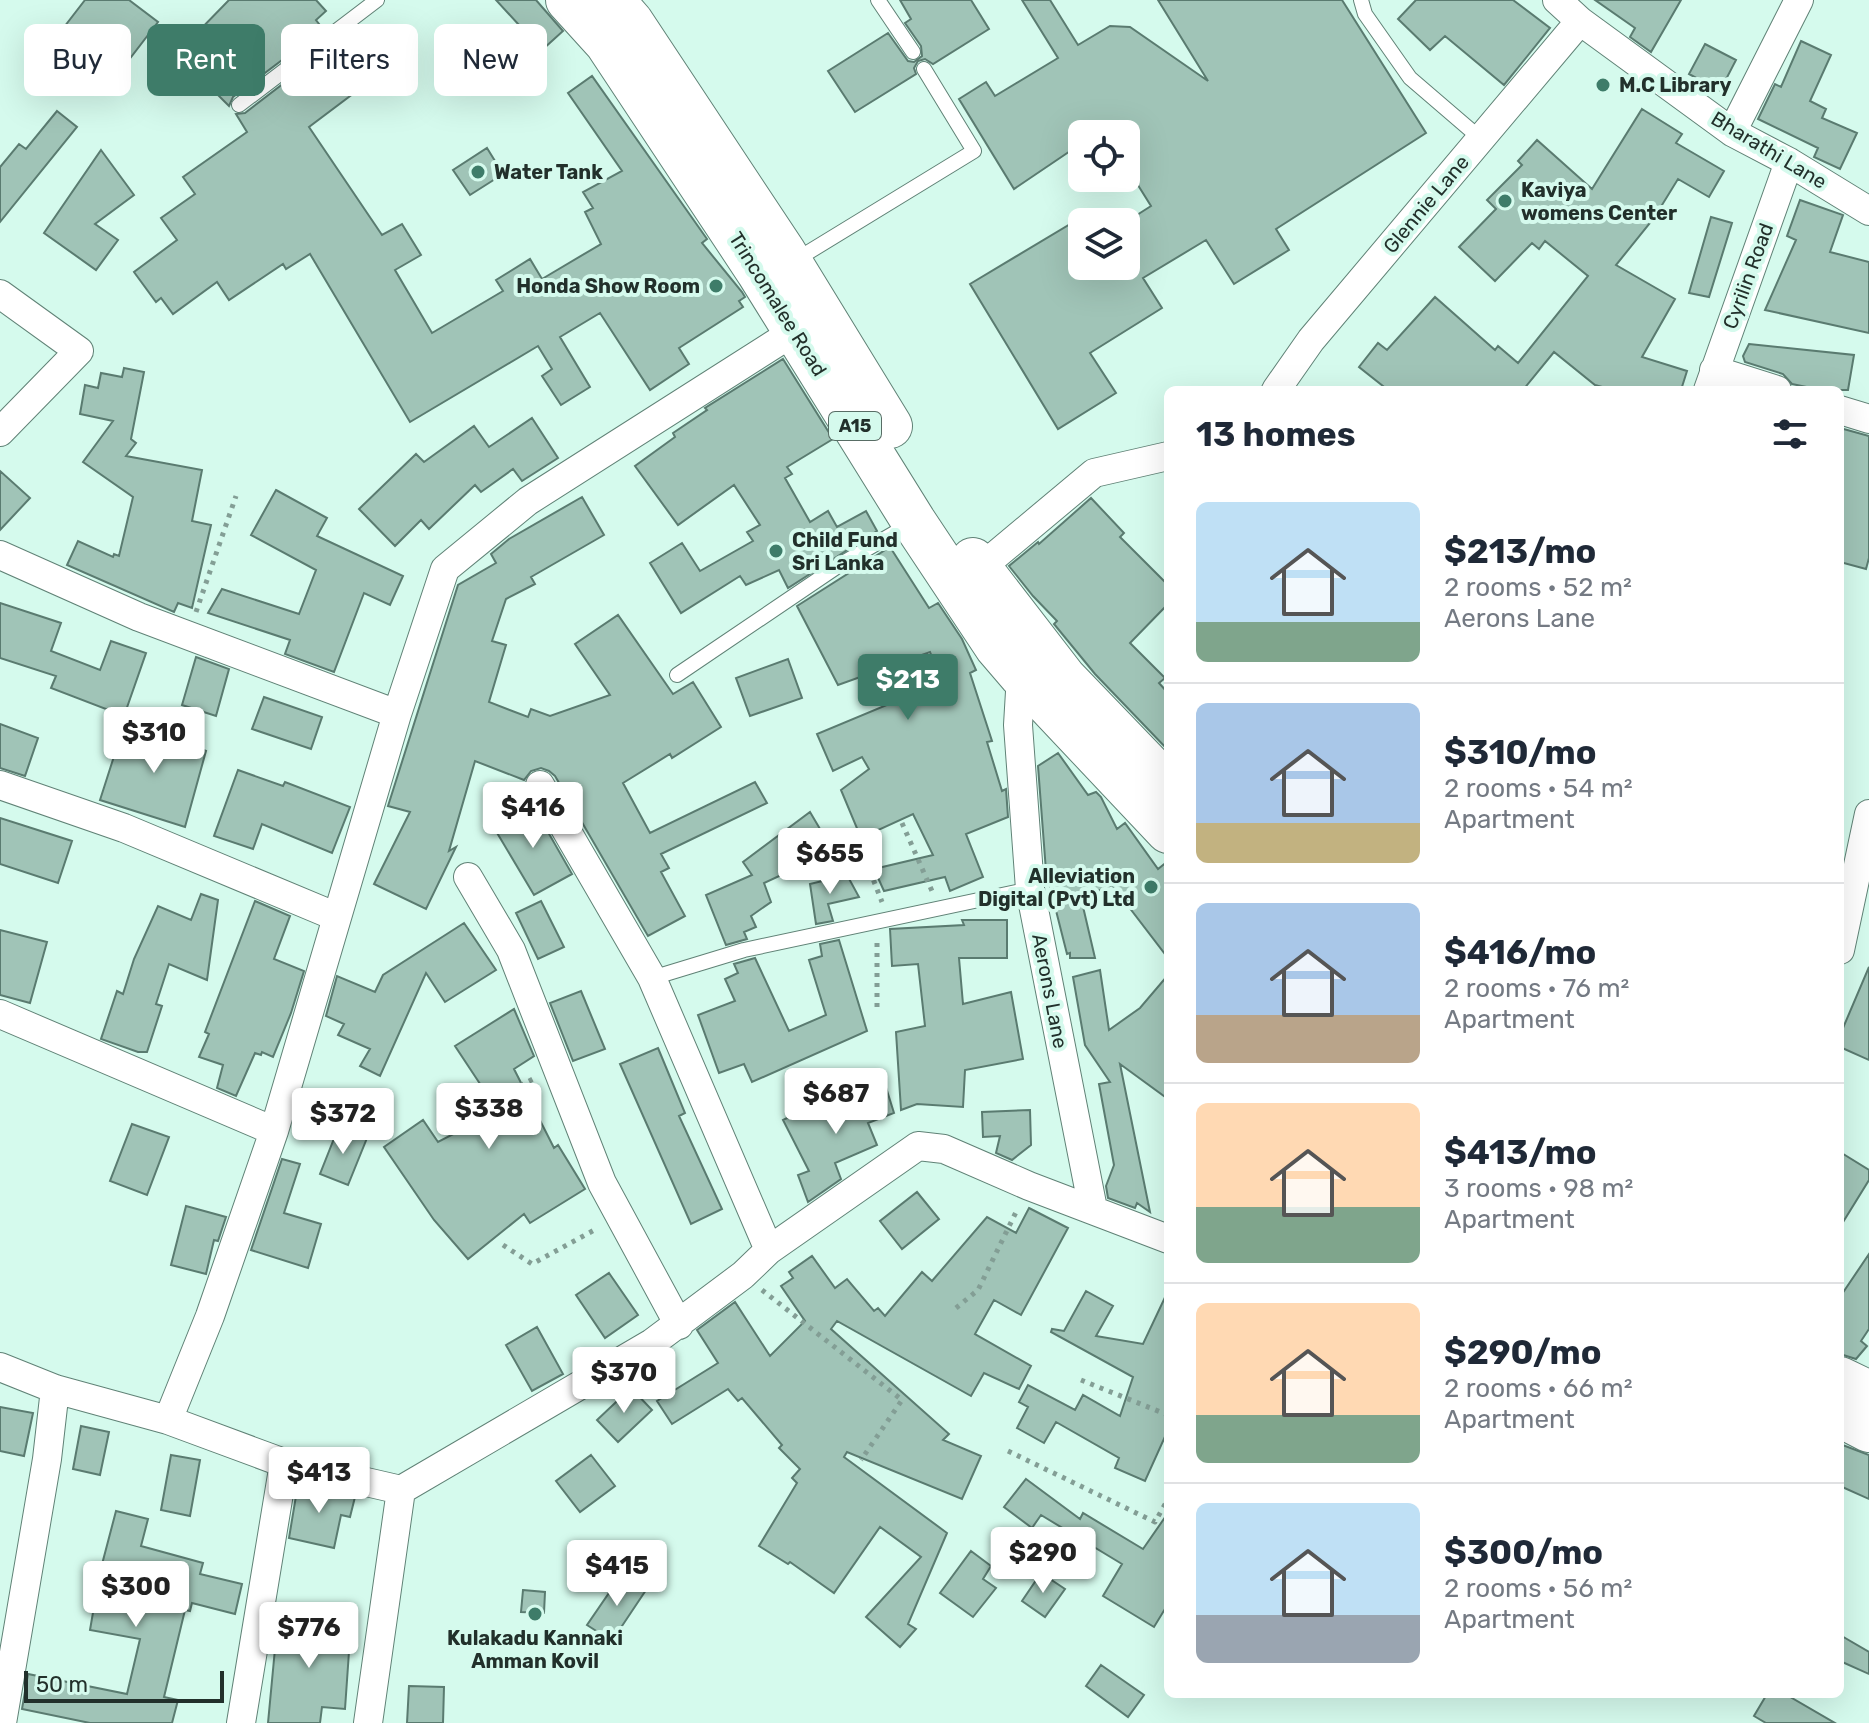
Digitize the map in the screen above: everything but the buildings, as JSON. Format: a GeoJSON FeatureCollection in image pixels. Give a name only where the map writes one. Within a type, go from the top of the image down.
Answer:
{"type":"FeatureCollection","features":[{"type":"Feature","properties":{"kind":"highway","name":"Trincomalee Road"},"geometry":{"type":"LineString","coordinates":[[568,0],[607,43],[997,647],[1164,827]]}},
{"type":"Feature","properties":{"kind":"highway","name":"Trincomalee Road"},"geometry":{"type":"LineString","coordinates":[[612,0],[631,22],[790,263],[978,570],[1064,678],[1164,782]]}},
{"type":"Feature","properties":{"kind":"highway"},"geometry":{"type":"LineString","coordinates":[[1844,1381],[1869,1393]]}},
{"type":"Feature","properties":{"kind":"highway"},"geometry":{"type":"LineString","coordinates":[[1844,1417],[1869,1430]]}},
{"type":"Feature","properties":{"kind":"street","name":"Bharathi Lane"},"geometry":{"type":"LineString","coordinates":[[1557,0],[1580,21],[1732,132],[1789,162],[1869,211]]}},
{"type":"Feature","properties":{"kind":"street"},"geometry":{"type":"LineString","coordinates":[[1732,132],[1799,0]]}},
{"type":"Feature","properties":{"kind":"street","name":"Glennie Lane"},"geometry":{"type":"LineString","coordinates":[[1279,386],[1311,340],[1580,21]]}},
{"type":"Feature","properties":{"kind":"street","name":"Cyrilin Road"},"geometry":{"type":"LineString","coordinates":[[1711,380],[1789,162]]}},
{"type":"Feature","properties":{"kind":"street"},"geometry":{"type":"LineString","coordinates":[[0,294],[79,351],[0,432]]}},
{"type":"Feature","properties":{"kind":"street"},"geometry":{"type":"LineString","coordinates":[[168,1420],[210,1316],[274,1131],[397,714],[445,569],[528,501],[795,331]]}},
{"type":"Feature","properties":{"kind":"street"},"geometry":{"type":"LineString","coordinates":[[1711,380],[1751,386]]}},
{"type":"Feature","properties":{"kind":"street"},"geometry":{"type":"LineString","coordinates":[[1844,411],[1869,419]]}},
{"type":"Feature","properties":{"kind":"street"},"geometry":{"type":"LineString","coordinates":[[978,570],[1094,473],[1164,457]]}},
{"type":"Feature","properties":{"kind":"street"},"geometry":{"type":"LineString","coordinates":[[0,555],[139,617],[397,714]]}},
{"type":"Feature","properties":{"kind":"street","name":"Aerons Lane"},"geometry":{"type":"LineString","coordinates":[[1021,675],[1018,725],[1030,889],[1093,1209]]}},
{"type":"Feature","properties":{"kind":"street"},"geometry":{"type":"LineString","coordinates":[[0,785],[124,828],[337,917]]}},
{"type":"Feature","properties":{"kind":"street"},"geometry":{"type":"LineString","coordinates":[[540,785],[652,978],[769,1250]]}},
{"type":"Feature","properties":{"kind":"street"},"geometry":{"type":"LineString","coordinates":[[1844,944],[1858,921],[1869,814]]}},
{"type":"Feature","properties":{"kind":"street"},"geometry":{"type":"LineString","coordinates":[[468,877],[511,950],[602,1183],[679,1325]]}},
{"type":"Feature","properties":{"kind":"street"},"geometry":{"type":"LineString","coordinates":[[0,1014],[274,1131]]}},
{"type":"Feature","properties":{"kind":"street"},"geometry":{"type":"LineString","coordinates":[[0,1367],[55,1389],[168,1420],[284,1463],[401,1490],[679,1325],[743,1275],[769,1250],[918,1146],[944,1149],[1029,1186],[1164,1237]]}},
{"type":"Feature","properties":{"kind":"street"},"geometry":{"type":"LineString","coordinates":[[2,1723],[47,1459],[55,1389]]}},
{"type":"Feature","properties":{"kind":"street"},"geometry":{"type":"LineString","coordinates":[[241,1723],[284,1463]]}},
{"type":"Feature","properties":{"kind":"street"},"geometry":{"type":"LineString","coordinates":[[368,1723],[401,1490]]}},
{"type":"Feature","properties":{"kind":"lane"},"geometry":{"type":"LineString","coordinates":[[239,105],[377,0]]}},
{"type":"Feature","properties":{"kind":"lane"},"geometry":{"type":"LineString","coordinates":[[878,0],[913,52]]}},
{"type":"Feature","properties":{"kind":"lane"},"geometry":{"type":"LineString","coordinates":[[1361,0],[1365,14],[1410,78],[1481,139]]}},
{"type":"Feature","properties":{"kind":"lane"},"geometry":{"type":"LineString","coordinates":[[790,263],[974,151],[924,69]]}},
{"type":"Feature","properties":{"kind":"lane"},"geometry":{"type":"LineString","coordinates":[[677,675],[841,564],[914,522]]}},
{"type":"Feature","properties":{"kind":"lane"},"geometry":{"type":"LineString","coordinates":[[652,978],[744,950],[1030,889]]}},
{"type":"Feature","properties":{"kind":"path"},"geometry":{"type":"LineString","coordinates":[[188,635],[236,496]]}},
{"type":"Feature","properties":{"kind":"path"},"geometry":{"type":"LineString","coordinates":[[902,823],[939,907]]}},
{"type":"Feature","properties":{"kind":"path"},"geometry":{"type":"LineString","coordinates":[[859,843],[883,919],[877,1007]]}},
{"type":"Feature","properties":{"kind":"path"},"geometry":{"type":"LineString","coordinates":[[440,1127],[557,1067]]}},
{"type":"Feature","properties":{"kind":"path"},"geometry":{"type":"LineString","coordinates":[[956,1308],[978,1290],[1029,1186]]}},
{"type":"Feature","properties":{"kind":"path"},"geometry":{"type":"LineString","coordinates":[[503,1245],[532,1264],[619,1217]]}},
{"type":"Feature","properties":{"kind":"path"},"geometry":{"type":"LineString","coordinates":[[743,1275],[902,1400],[861,1460]]}},
{"type":"Feature","properties":{"kind":"path"},"geometry":{"type":"LineString","coordinates":[[1081,1380],[1164,1413]]}},
{"type":"Feature","properties":{"kind":"path"},"geometry":{"type":"LineString","coordinates":[[1008,1451],[1155,1522],[1164,1506]]}},
{"type":"Feature","properties":{"kind":"place","name":"M.C Library"},"geometry":{"type":"Point","coordinates":[1603,85]}},
{"type":"Feature","properties":{"kind":"place","name":"Water Tank"},"geometry":{"type":"Point","coordinates":[478,172]}},
{"type":"Feature","properties":{"kind":"place","name":"Kaviya womens Center"},"geometry":{"type":"Point","coordinates":[1505,201]}},
{"type":"Feature","properties":{"kind":"place","name":"Honda Show Room"},"geometry":{"type":"Point","coordinates":[716,286]}},
{"type":"Feature","properties":{"kind":"place","name":"Child Fund Sri Lanka"},"geometry":{"type":"Point","coordinates":[776,551]}},
{"type":"Feature","properties":{"kind":"place","name":"Alleviation Digital (Pvt) Ltd"},"geometry":{"type":"Point","coordinates":[1151,887]}},
{"type":"Feature","properties":{"kind":"place","name":"Kulakadu Kannaki Amman Kovil"},"geometry":{"type":"Point","coordinates":[535,1614]}}]}
